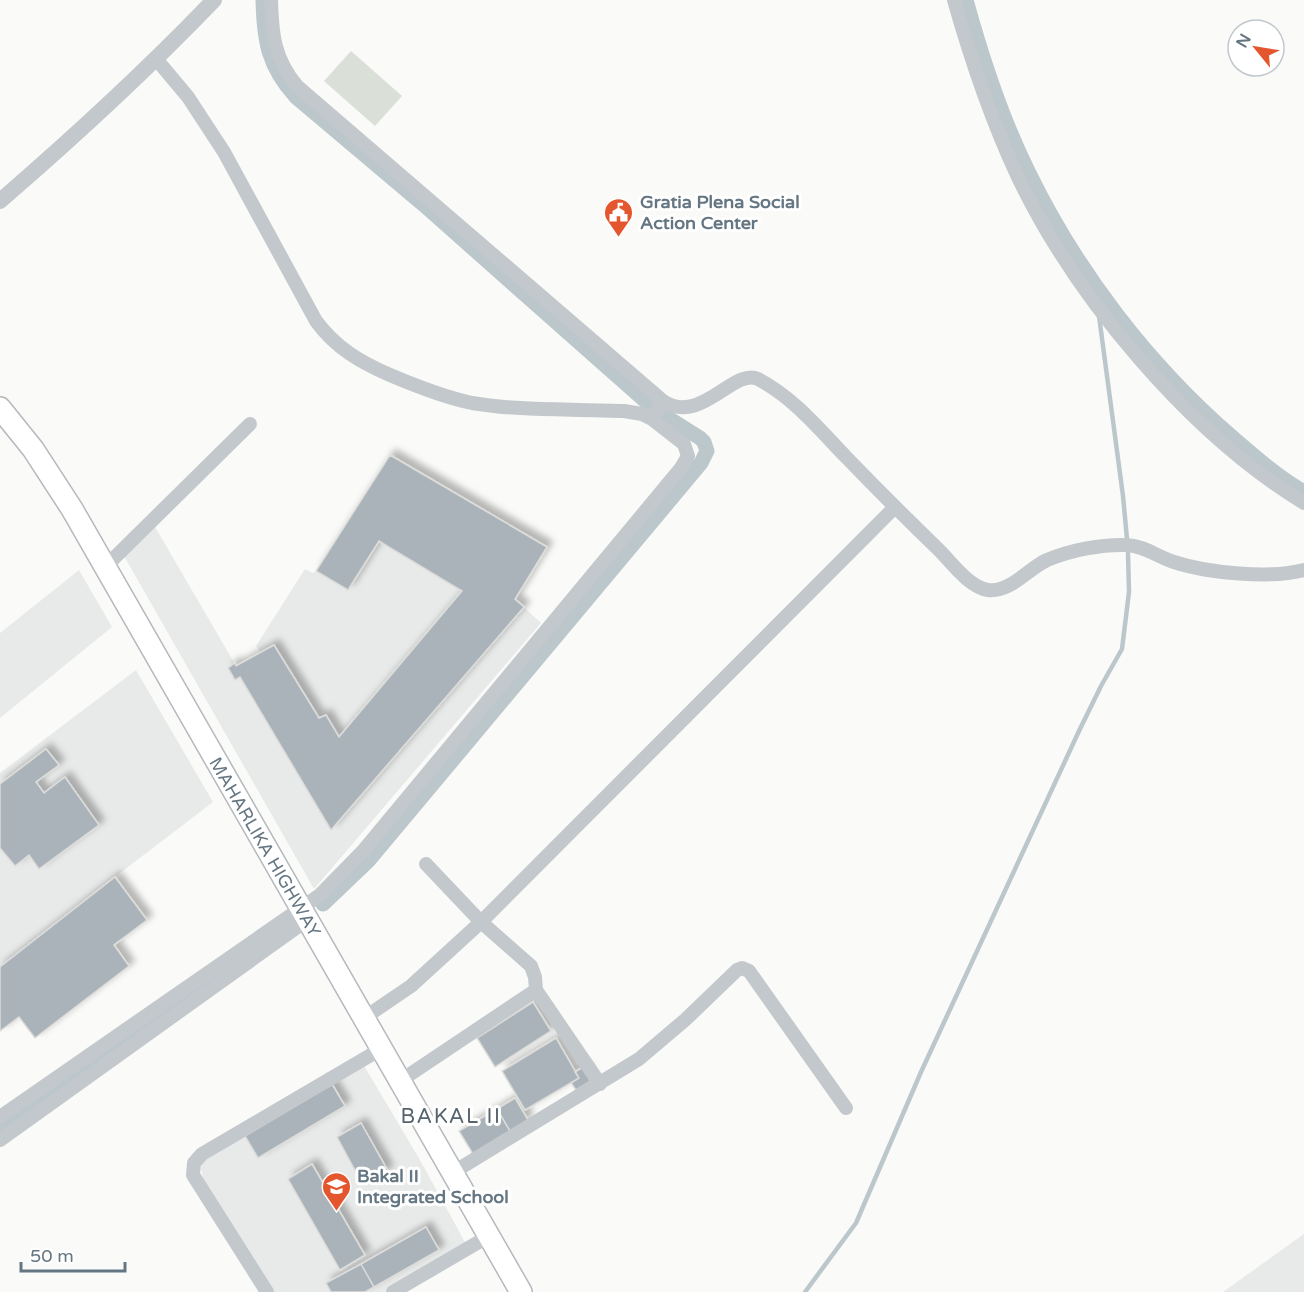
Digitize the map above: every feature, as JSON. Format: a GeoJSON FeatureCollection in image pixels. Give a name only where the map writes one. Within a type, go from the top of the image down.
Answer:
{"type":"FeatureCollection","features":[{"type":"Feature","properties":{"kind":"highway","name":"MAHARLIKA HIGHWAY"},"geometry":{"type":"LineString","coordinates":[[0,408],[33,449],[72,509],[521,1292]]}},
{"type":"Feature","properties":{"kind":"street"},"geometry":{"type":"LineString","coordinates":[[0,201],[83,129],[157,60],[214,0]]}},
{"type":"Feature","properties":{"kind":"street"},"geometry":{"type":"LineString","coordinates":[[271,0],[272,33],[275,47],[285,70],[297,86],[663,400],[676,406],[691,406],[714,397],[745,378],[757,379],[799,408],[895,507],[972,582],[980,587],[990,590],[1010,584],[1049,559],[1085,549],[1116,546],[1139,547],[1174,562],[1203,570],[1280,574],[1304,570]]}},
{"type":"Feature","properties":{"kind":"street"},"geometry":{"type":"LineString","coordinates":[[954,0],[985,97],[1017,174],[1050,236],[1088,294],[1144,363],[1193,415],[1252,466],[1304,503]]}},
{"type":"Feature","properties":{"kind":"street"},"geometry":{"type":"LineString","coordinates":[[0,1140],[304,915],[363,851],[681,468],[688,456],[684,444],[642,414],[624,411],[474,403],[437,393],[355,359],[316,321],[224,152],[188,97],[157,60]]}},
{"type":"Feature","properties":{"kind":"street"},"geometry":{"type":"LineString","coordinates":[[652,419],[663,400]]}},
{"type":"Feature","properties":{"kind":"street"},"geometry":{"type":"LineString","coordinates":[[105,567],[250,424]]}},
{"type":"Feature","properties":{"kind":"street"},"geometry":{"type":"LineString","coordinates":[[364,1018],[411,986],[481,922],[895,507]]}},
{"type":"Feature","properties":{"kind":"street"},"geometry":{"type":"LineString","coordinates":[[426,864],[481,922],[531,966],[536,990],[600,1084]]}},
{"type":"Feature","properties":{"kind":"street"},"geometry":{"type":"LineString","coordinates":[[0,1117],[304,915]]}},
{"type":"Feature","properties":{"kind":"street"},"geometry":{"type":"LineString","coordinates":[[452,1173],[600,1084],[652,1049],[737,970],[744,968],[846,1108]]}},
{"type":"Feature","properties":{"kind":"street"},"geometry":{"type":"LineString","coordinates":[[400,1081],[536,990]]}},
{"type":"Feature","properties":{"kind":"street"},"geometry":{"type":"LineString","coordinates":[[267,1292],[195,1177],[192,1170],[194,1163],[202,1154],[381,1049]]}},
{"type":"Feature","properties":{"kind":"street"},"geometry":{"type":"LineString","coordinates":[[393,1292],[489,1236]]}},
{"type":"Feature","properties":{"kind":"shaded area"},"geometry":{"type":"Polygon","coordinates":[[[351,51],[402,96],[375,126],[324,81],[351,51]]]}},
{"type":"Feature","properties":{"kind":"shaded area"},"geometry":{"type":"Polygon","coordinates":[[[390,455],[547,547],[515,599],[541,623],[314,889],[124,556],[154,525],[236,666],[260,652],[256,646],[305,569],[313,573],[316,571],[390,455]]]}},
{"type":"Feature","properties":{"kind":"shaded area"},"geometry":{"type":"Polygon","coordinates":[[[79,570],[112,627],[0,718],[0,633],[79,570]]]}},
{"type":"Feature","properties":{"kind":"shaded area"},"geometry":{"type":"Polygon","coordinates":[[[136,670],[213,802],[115,877],[147,920],[114,945],[129,966],[35,1038],[19,1017],[0,1031],[0,773],[136,670]]]}},
{"type":"Feature","properties":{"kind":"shaded area","name":"Bakal II Integrated School"},"geometry":{"type":"Polygon","coordinates":[[[363,1064],[466,1244],[384,1292],[273,1292],[203,1178],[202,1162],[363,1064]]]}},
{"type":"Feature","properties":{"kind":"shaded area"},"geometry":{"type":"Polygon","coordinates":[[[1304,1234],[1304,1292],[1223,1292],[1304,1234]]]}},
{"type":"Feature","properties":{"kind":"building"},"geometry":{"type":"Polygon","coordinates":[[[390,455],[547,547],[515,599],[524,607],[331,830],[240,677],[235,680],[228,668],[274,645],[319,718],[326,715],[339,737],[462,591],[379,541],[348,590],[316,571],[390,455]]]}},
{"type":"Feature","properties":{"kind":"building"},"geometry":{"type":"Polygon","coordinates":[[[46,749],[59,765],[36,782],[44,793],[65,777],[99,825],[39,869],[29,855],[15,866],[0,848],[0,784],[46,749]]]}},
{"type":"Feature","properties":{"kind":"building"},"geometry":{"type":"Polygon","coordinates":[[[115,877],[147,920],[114,945],[129,966],[35,1038],[19,1017],[0,1031],[0,967],[115,877]]]}},
{"type":"Feature","properties":{"kind":"building"},"geometry":{"type":"Polygon","coordinates":[[[533,1002],[551,1031],[495,1067],[477,1038],[533,1002]]]}},
{"type":"Feature","properties":{"kind":"building"},"geometry":{"type":"Polygon","coordinates":[[[556,1038],[579,1078],[525,1110],[502,1071],[556,1038]]]}},
{"type":"Feature","properties":{"kind":"building"},"geometry":{"type":"Polygon","coordinates":[[[583,1067],[591,1081],[576,1090],[571,1083],[579,1078],[575,1072],[583,1067]]]}},
{"type":"Feature","properties":{"kind":"building"},"geometry":{"type":"Polygon","coordinates":[[[332,1084],[345,1106],[258,1158],[245,1136],[332,1084]]]}},
{"type":"Feature","properties":{"kind":"building"},"geometry":{"type":"Polygon","coordinates":[[[515,1098],[528,1120],[510,1131],[497,1109],[515,1098]]]}},
{"type":"Feature","properties":{"kind":"building"},"geometry":{"type":"Polygon","coordinates":[[[497,1109],[510,1131],[473,1154],[459,1131],[497,1109]]]}},
{"type":"Feature","properties":{"kind":"building"},"geometry":{"type":"Polygon","coordinates":[[[361,1123],[388,1171],[363,1185],[337,1137],[361,1123]]]}},
{"type":"Feature","properties":{"kind":"building"},"geometry":{"type":"Polygon","coordinates":[[[312,1164],[365,1255],[340,1270],[288,1179],[312,1164]]]}},
{"type":"Feature","properties":{"kind":"building"},"geometry":{"type":"Polygon","coordinates":[[[426,1227],[439,1250],[374,1287],[361,1264],[426,1227]]]}},
{"type":"Feature","properties":{"kind":"building"},"geometry":{"type":"Polygon","coordinates":[[[361,1264],[374,1287],[365,1292],[331,1292],[326,1283],[361,1264]]]}},
{"type":"Feature","properties":{"kind":"waterway"},"geometry":{"type":"LineString","coordinates":[[263,0],[269,52],[279,75],[296,97],[424,205],[651,406]]}},
{"type":"Feature","properties":{"kind":"waterway"},"geometry":{"type":"LineString","coordinates":[[966,0],[993,87],[1018,151],[1047,208],[1092,280],[1143,347],[1201,409],[1258,459],[1304,492]]}},
{"type":"Feature","properties":{"kind":"waterway"},"geometry":{"type":"LineString","coordinates":[[1099,316],[1127,539]]}},
{"type":"Feature","properties":{"kind":"waterway"},"geometry":{"type":"LineString","coordinates":[[323,904],[369,860],[701,463],[707,451],[704,442],[662,414]]}},
{"type":"Feature","properties":{"kind":"waterway"},"geometry":{"type":"LineString","coordinates":[[805,1292],[856,1223],[921,1072],[1079,731],[1122,649],[1129,592],[1128,553]]}},
{"type":"Feature","properties":{"kind":"waterway"},"geometry":{"type":"LineString","coordinates":[[0,1129],[244,957]]}},
{"type":"Feature","properties":{"kind":"place","name":"Gratia Plena Social Action Center"},"geometry":{"type":"Point","coordinates":[619,238]}},
{"type":"Feature","properties":{"kind":"place","name":"Bakal II Integrated School"},"geometry":{"type":"Point","coordinates":[336,1212]}},
{"type":"Feature","properties":{"kind":"district","name":"BAKAL II"},"geometry":{"type":"Point","coordinates":[451,1116]}}]}
